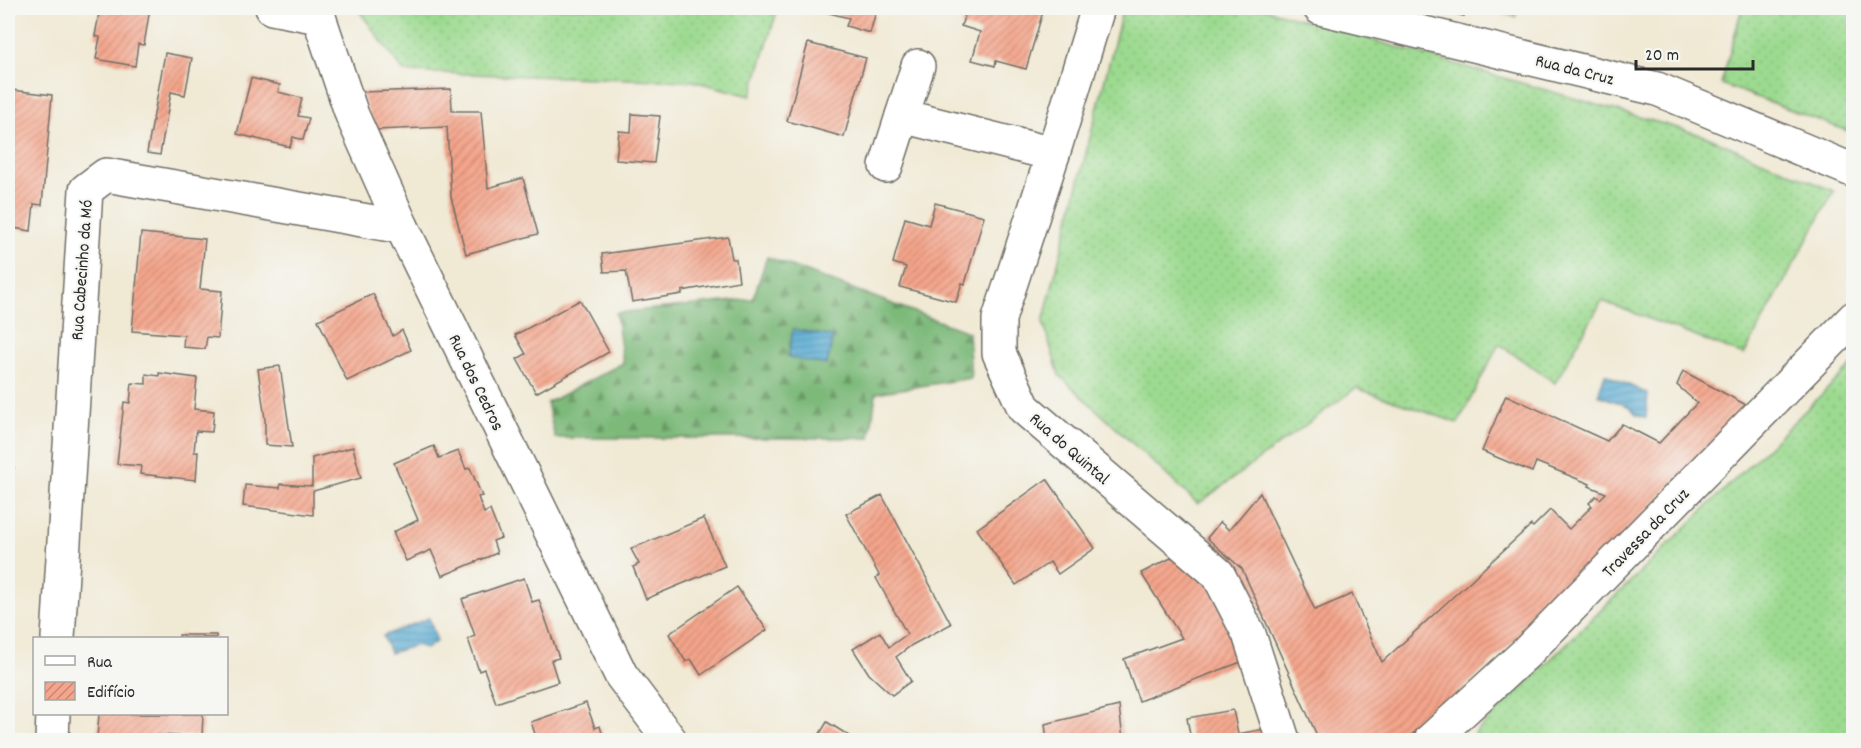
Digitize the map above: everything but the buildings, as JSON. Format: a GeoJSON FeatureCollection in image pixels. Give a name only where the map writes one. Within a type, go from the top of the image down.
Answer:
{"type":"FeatureCollection","features":[{"type":"Feature","properties":{"kind":"street"},"geometry":{"type":"LineString","coordinates":[[272,8],[319,12]]}},
{"type":"Feature","properties":{"kind":"street","name":"Rua do Quintal"},"geometry":{"type":"LineString","coordinates":[[1098,8],[999,319],[999,353],[1024,408],[1218,574],[1249,634],[1283,741]]}},
{"type":"Feature","properties":{"kind":"street","name":"Rua da Cruz"},"geometry":{"type":"LineString","coordinates":[[1320,8],[1658,88],[1854,171]]}},
{"type":"Feature","properties":{"kind":"street","name":"Rua dos Cedros"},"geometry":{"type":"LineString","coordinates":[[319,12],[352,115],[402,227],[621,675],[670,741]]}},
{"type":"Feature","properties":{"kind":"street"},"geometry":{"type":"LineString","coordinates":[[886,166],[918,66]]}},
{"type":"Feature","properties":{"kind":"street"},"geometry":{"type":"LineString","coordinates":[[902,116],[1053,154]]}},
{"type":"Feature","properties":{"kind":"street","name":"Rua Cabecinho da Mó"},"geometry":{"type":"LineString","coordinates":[[58,637],[86,190],[106,175],[402,227]]}},
{"type":"Feature","properties":{"kind":"street","name":"Travessa da Cruz"},"geometry":{"type":"LineString","coordinates":[[1431,741],[1526,653],[1854,318]]}},
{"type":"Feature","properties":{"kind":"street"},"geometry":{"type":"LineString","coordinates":[[52,741],[53,715]]}},
{"type":"Feature","properties":{"kind":"green space"},"geometry":{"type":"Polygon","coordinates":[[[357,8],[778,8],[751,96],[693,81],[404,72],[357,8]]]}},
{"type":"Feature","properties":{"kind":"green space"},"geometry":{"type":"Polygon","coordinates":[[[1123,8],[1262,8],[1705,136],[1834,191],[1744,355],[1602,301],[1555,383],[1499,344],[1458,423],[1356,388],[1198,504],[1059,375],[1043,322],[1123,8]]]}},
{"type":"Feature","properties":{"kind":"green space"},"geometry":{"type":"Polygon","coordinates":[[[1485,8],[1518,8],[1515,17],[1485,8]]]}},
{"type":"Feature","properties":{"kind":"green space"},"geometry":{"type":"Polygon","coordinates":[[[1742,8],[1853,8],[1853,133],[1721,84],[1742,8]]]}},
{"type":"Feature","properties":{"kind":"green space"},"geometry":{"type":"Polygon","coordinates":[[[767,257],[968,332],[971,378],[876,393],[870,438],[555,438],[547,403],[623,363],[616,313],[753,299],[767,257]]]}},
{"type":"Feature","properties":{"kind":"green space"},"geometry":{"type":"Polygon","coordinates":[[[1853,364],[1853,740],[1468,740],[1853,364]]]}},
{"type":"Feature","properties":{"kind":"water"},"geometry":{"type":"Polygon","coordinates":[[[793,329],[833,337],[827,365],[788,358],[793,329]]]}},
{"type":"Feature","properties":{"kind":"water"},"geometry":{"type":"Polygon","coordinates":[[[1605,374],[1648,394],[1646,418],[1636,414],[1630,407],[1598,395],[1605,374]]]}},
{"type":"Feature","properties":{"kind":"water"},"geometry":{"type":"Polygon","coordinates":[[[429,618],[437,641],[426,649],[417,645],[390,653],[383,636],[429,618]]]}}]}
